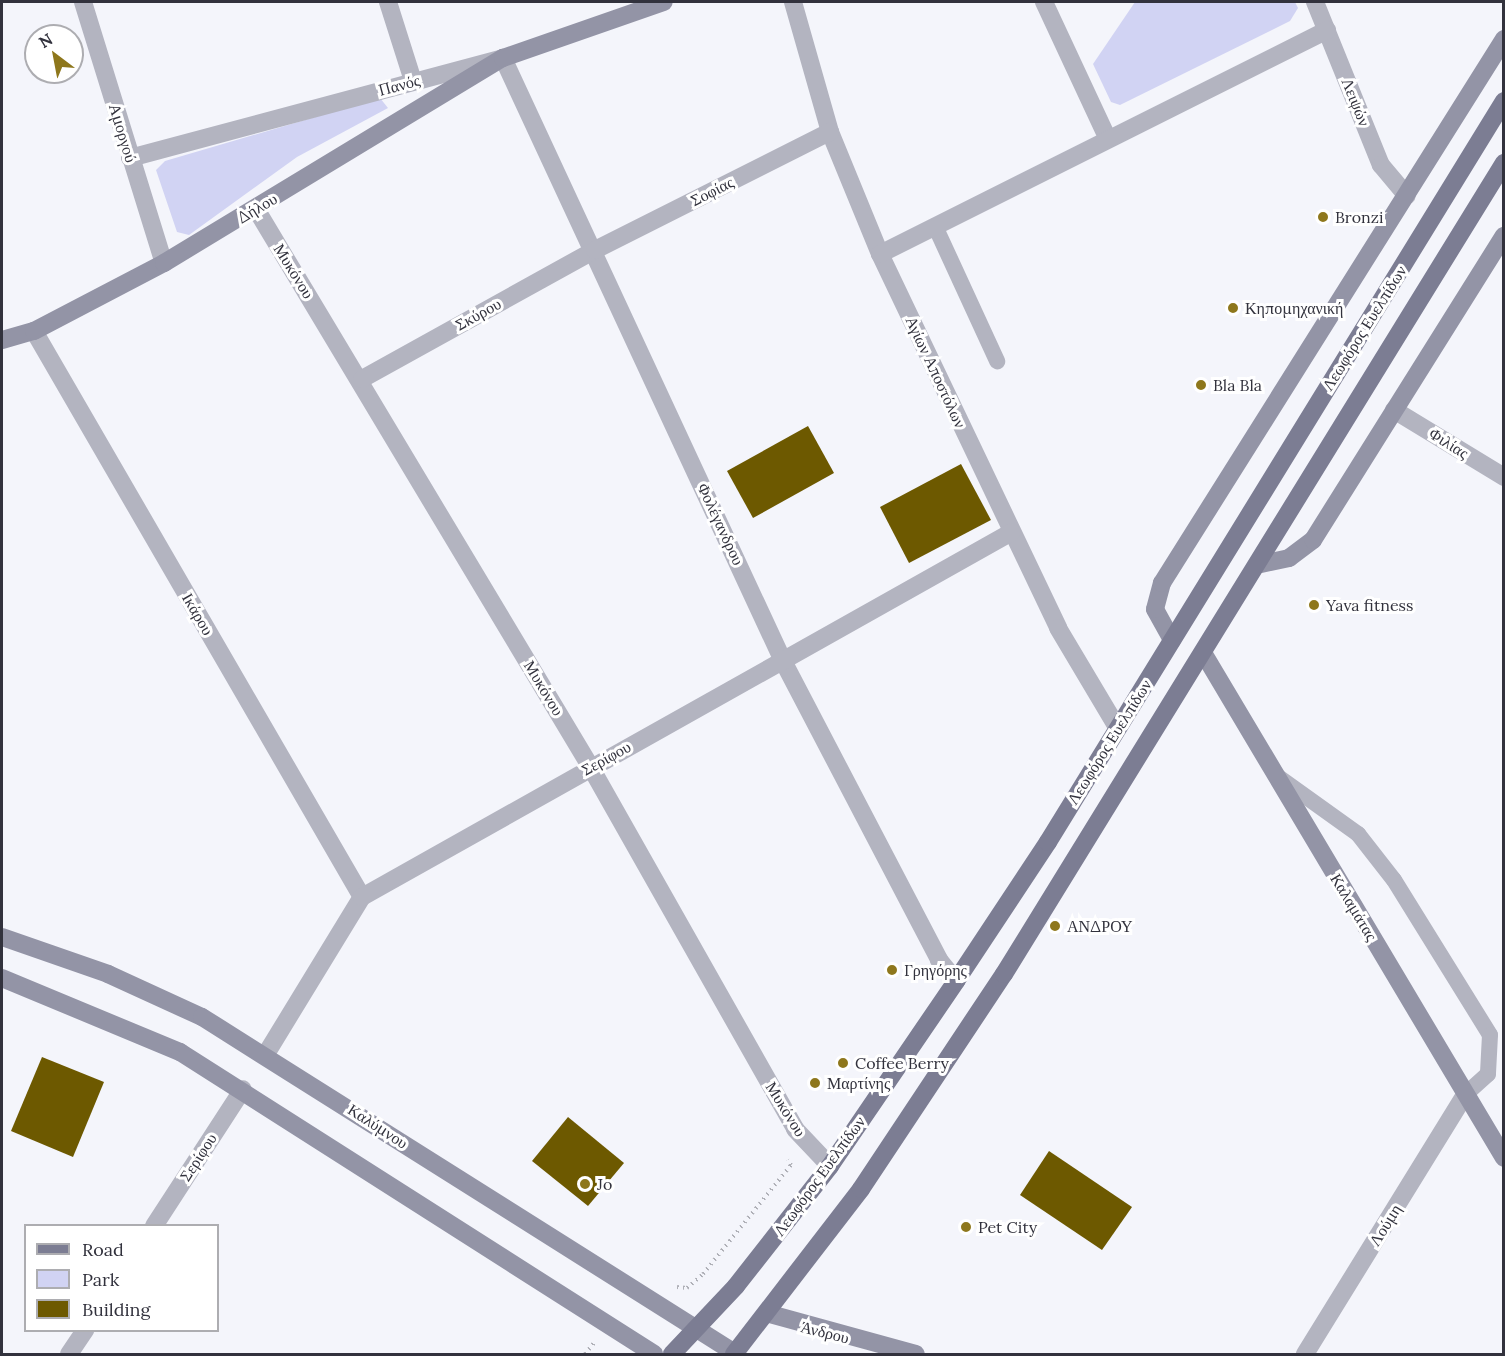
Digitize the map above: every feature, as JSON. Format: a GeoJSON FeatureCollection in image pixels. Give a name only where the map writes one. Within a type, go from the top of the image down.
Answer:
{"type":"FeatureCollection","features":[{"type":"Feature","properties":{"kind":"main road","name":"Λεωφόρος Ευελπίδων"},"geometry":{"type":"LineString","coordinates":[[672,1354],[698,1328],[830,1166],[956,981],[1172,639],[1503,101]]}},
{"type":"Feature","properties":{"kind":"main road","name":"Λεωφόρος Ευελπίδων"},"geometry":{"type":"LineString","coordinates":[[734,1354],[770,1314],[861,1189],[998,984],[1205,656],[1503,164]]}},
{"type":"Feature","properties":{"kind":"street","name":"Αμοργού"},"geometry":{"type":"LineString","coordinates":[[83,2],[164,263]]}},
{"type":"Feature","properties":{"kind":"street"},"geometry":{"type":"LineString","coordinates":[[388,2],[413,81]]}},
{"type":"Feature","properties":{"kind":"street","name":"Πανός"},"geometry":{"type":"LineString","coordinates":[[130,158],[503,58],[664,2]]}},
{"type":"Feature","properties":{"kind":"street","name":"Αγίων Αποστόλων"},"geometry":{"type":"LineString","coordinates":[[793,2],[830,132],[880,254],[1058,628],[1117,727]]}},
{"type":"Feature","properties":{"kind":"street"},"geometry":{"type":"LineString","coordinates":[[1044,2],[1108,139]]}},
{"type":"Feature","properties":{"kind":"street","name":"Λειψών"},"geometry":{"type":"LineString","coordinates":[[1315,2],[1381,165],[1407,196]]}},
{"type":"Feature","properties":{"kind":"street"},"geometry":{"type":"LineString","coordinates":[[880,254],[1327,30]]}},
{"type":"Feature","properties":{"kind":"street"},"geometry":{"type":"LineString","coordinates":[[1172,639],[1155,609],[1162,583],[1407,196],[1503,39]]}},
{"type":"Feature","properties":{"kind":"street","name":"Δήλου"},"geometry":{"type":"LineString","coordinates":[[2,340],[34,331],[164,263],[503,58]]}},
{"type":"Feature","properties":{"kind":"street","name":"Φολέγανδρου"},"geometry":{"type":"LineString","coordinates":[[503,58],[595,250],[783,660],[939,960],[956,981]]}},
{"type":"Feature","properties":{"kind":"street","name":"Σοφίας"},"geometry":{"type":"LineString","coordinates":[[595,250],[830,132]]}},
{"type":"Feature","properties":{"kind":"street","name":"Μυκόνου"},"geometry":{"type":"LineString","coordinates":[[256,209],[362,379],[590,766],[795,1129],[830,1166]]}},
{"type":"Feature","properties":{"kind":"street"},"geometry":{"type":"LineString","coordinates":[[1261,564],[1290,558],[1313,540],[1503,236]]}},
{"type":"Feature","properties":{"kind":"street","name":"Σκύρου"},"geometry":{"type":"LineString","coordinates":[[362,379],[595,250]]}},
{"type":"Feature","properties":{"kind":"street","name":"Ικάρου"},"geometry":{"type":"LineString","coordinates":[[34,331],[362,897]]}},
{"type":"Feature","properties":{"kind":"street","name":"Φιλίας"},"geometry":{"type":"LineString","coordinates":[[1394,410],[1503,477]]}},
{"type":"Feature","properties":{"kind":"street","name":"Σερίφου"},"geometry":{"type":"LineString","coordinates":[[266,1054],[362,897],[590,766],[1012,532]]}},
{"type":"Feature","properties":{"kind":"street","name":"Καλαμάτας"},"geometry":{"type":"LineString","coordinates":[[1205,656],[1503,1158]]}},
{"type":"Feature","properties":{"kind":"street","name":"Καλύμνου"},"geometry":{"type":"LineString","coordinates":[[2,937],[143,989],[266,1054],[698,1328],[734,1354]]}},
{"type":"Feature","properties":{"kind":"street"},"geometry":{"type":"LineString","coordinates":[[2,978],[124,1026],[243,1089],[654,1354]]}},
{"type":"Feature","properties":{"kind":"street","name":"Σερίφου"},"geometry":{"type":"LineString","coordinates":[[155,1224],[243,1089]]}},
{"type":"Feature","properties":{"kind":"street","name":"Λούμη"},"geometry":{"type":"LineString","coordinates":[[1305,1354],[1465,1095]]}},
{"type":"Feature","properties":{"kind":"street","name":"Άνδρου"},"geometry":{"type":"LineString","coordinates":[[770,1314],[916,1354]]}},
{"type":"Feature","properties":{"kind":"street"},"geometry":{"type":"LineString","coordinates":[[69,1354],[84,1332]]}},
{"type":"Feature","properties":{"kind":"lane"},"geometry":{"type":"LineString","coordinates":[[935,226],[997,361]]}},
{"type":"Feature","properties":{"kind":"lane"},"geometry":{"type":"LineString","coordinates":[[1274,774],[1358,834],[1446,961],[1490,1035],[1488,1074],[1465,1095]]}},
{"type":"Feature","properties":{"kind":"path"},"geometry":{"type":"LineString","coordinates":[[666,1282],[687,1288],[703,1274],[791,1165],[781,1147],[795,1129]]}},
{"type":"Feature","properties":{"kind":"green space"},"geometry":{"type":"Polygon","coordinates":[[[1135,2],[1295,2],[1298,8],[1290,21],[1120,105],[1111,102],[1093,64],[1135,2]]]}},
{"type":"Feature","properties":{"kind":"green space"},"geometry":{"type":"Polygon","coordinates":[[[380,98],[388,108],[297,157],[189,235],[177,232],[156,170],[165,161],[380,98]]]}},
{"type":"Feature","properties":{"kind":"building"},"geometry":{"type":"Polygon","coordinates":[[[808,426],[834,473],[753,518],[727,471],[808,426]]]}},
{"type":"Feature","properties":{"kind":"building"},"geometry":{"type":"Polygon","coordinates":[[[961,464],[991,520],[909,563],[880,507],[961,464]]]}},
{"type":"Feature","properties":{"kind":"building"},"geometry":{"type":"Polygon","coordinates":[[[42,1057],[104,1082],[73,1157],[11,1131],[42,1057]]]}},
{"type":"Feature","properties":{"kind":"building"},"geometry":{"type":"Polygon","coordinates":[[[568,1117],[624,1163],[588,1206],[532,1161],[568,1117]]]}},
{"type":"Feature","properties":{"kind":"building"},"geometry":{"type":"Polygon","coordinates":[[[1049,1151],[1132,1207],[1102,1250],[1020,1195],[1049,1151]]]}},
{"type":"Feature","properties":{"kind":"place","name":"Bronzi"},"geometry":{"type":"Point","coordinates":[1323,217]}},
{"type":"Feature","properties":{"kind":"place","name":"Κηπομηχανική"},"geometry":{"type":"Point","coordinates":[1233,308]}},
{"type":"Feature","properties":{"kind":"place","name":"Bla Bla"},"geometry":{"type":"Point","coordinates":[1201,385]}},
{"type":"Feature","properties":{"kind":"place","name":"Yava fitness"},"geometry":{"type":"Point","coordinates":[1314,605]}},
{"type":"Feature","properties":{"kind":"place","name":"ΑΝΔΡΟΥ"},"geometry":{"type":"Point","coordinates":[1055,926]}},
{"type":"Feature","properties":{"kind":"place","name":"Γρηγόρης"},"geometry":{"type":"Point","coordinates":[892,970]}},
{"type":"Feature","properties":{"kind":"place","name":"Coffee Berry"},"geometry":{"type":"Point","coordinates":[843,1063]}},
{"type":"Feature","properties":{"kind":"place","name":"Μαρτίνης"},"geometry":{"type":"Point","coordinates":[815,1083]}},
{"type":"Feature","properties":{"kind":"place","name":"Jo"},"geometry":{"type":"Point","coordinates":[585,1184]}},
{"type":"Feature","properties":{"kind":"place","name":"Pet City"},"geometry":{"type":"Point","coordinates":[966,1227]}}]}
